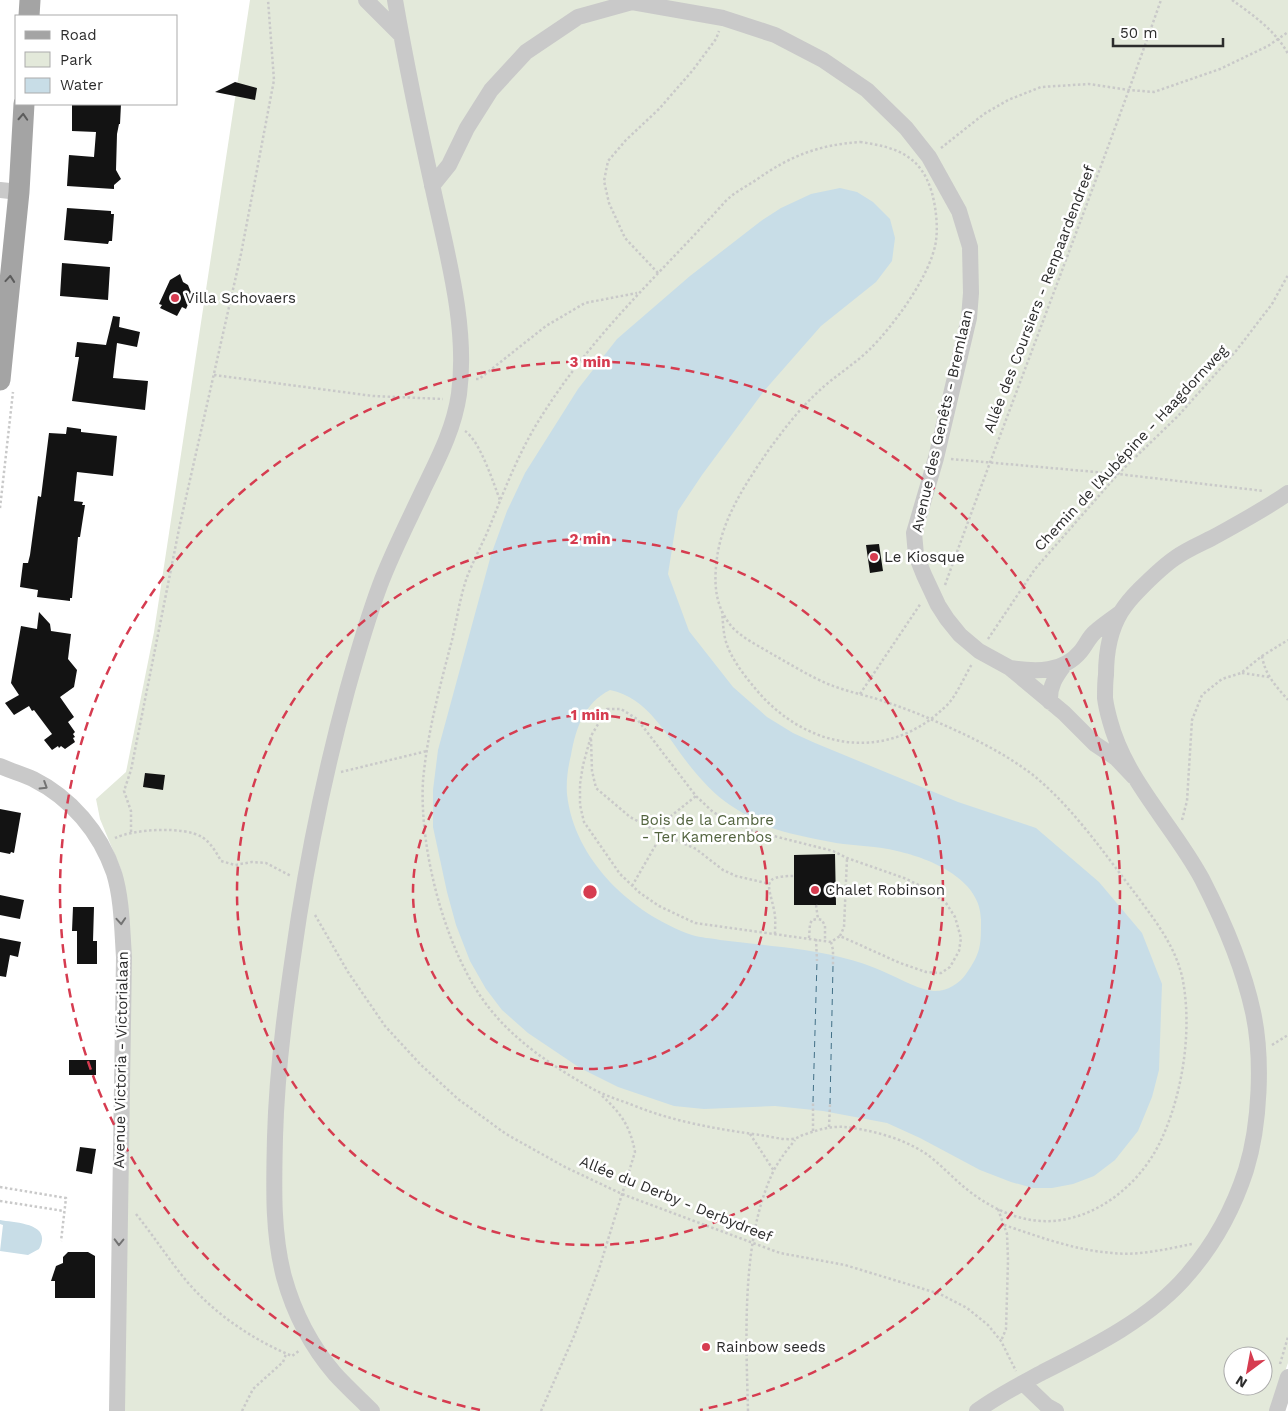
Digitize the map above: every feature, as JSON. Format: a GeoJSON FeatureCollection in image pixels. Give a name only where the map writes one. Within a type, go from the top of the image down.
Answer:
{"type":"FeatureCollection","features":[{"type":"Feature","properties":{"kind":"main road"},"geometry":{"type":"LineString","coordinates":[[29,15],[30,0]]}},
{"type":"Feature","properties":{"kind":"main road"},"geometry":{"type":"LineString","coordinates":[[0,380],[9,191],[24,105]]}},
{"type":"Feature","properties":{"kind":"street"},"geometry":{"type":"LineString","coordinates":[[366,0],[401,35]]}},
{"type":"Feature","properties":{"kind":"street"},"geometry":{"type":"LineString","coordinates":[[372,1411],[335,1374],[312,1343],[297,1317],[284,1276],[276,1232],[274,1193],[276,1116],[289,983],[305,878],[326,776],[362,638],[380,585],[400,537],[454,422],[461,380],[461,353],[457,313],[446,248],[395,0]]}},
{"type":"Feature","properties":{"kind":"street","name":"Avenue des Genêts - Bremlaan"},"geometry":{"type":"LineString","coordinates":[[432,186],[449,165],[467,128],[491,90],[526,52],[578,17],[632,2],[723,18],[775,35],[823,60],[867,90],[906,128],[923,162],[959,211],[970,247],[971,293],[969,318],[936,458],[914,533],[916,555],[935,598],[947,619],[960,635],[980,651],[1010,668],[1095,744],[1116,758],[1134,777]]}},
{"type":"Feature","properties":{"kind":"street"},"geometry":{"type":"LineString","coordinates":[[1010,668],[1040,671],[1054,669],[1074,659],[1094,633],[1120,612],[1156,573],[1178,556],[1250,517],[1287,493]]}},
{"type":"Feature","properties":{"kind":"street"},"geometry":{"type":"LineString","coordinates":[[977,1411],[1023,1383],[1092,1347],[1163,1301],[1189,1274],[1213,1240],[1232,1203],[1246,1170],[1256,1121],[1258,1052],[1253,1012],[1229,938],[1202,879],[1178,838],[1134,777],[1119,748],[1105,701],[1106,664],[1109,646],[1120,612]]}},
{"type":"Feature","properties":{"kind":"street"},"geometry":{"type":"LineString","coordinates":[[1050,702],[1049,692],[1065,664]]}},
{"type":"Feature","properties":{"kind":"street","name":"Avenue Victoria - Victorialaan"},"geometry":{"type":"LineString","coordinates":[[0,766],[33,779],[58,795],[90,826],[101,844],[114,874],[123,940],[123,1070],[119,1193],[117,1411]]}},
{"type":"Feature","properties":{"kind":"street"},"geometry":{"type":"LineString","coordinates":[[1277,1411],[1288,1377]]}},
{"type":"Feature","properties":{"kind":"street"},"geometry":{"type":"LineString","coordinates":[[1023,1383],[1056,1411]]}},
{"type":"Feature","properties":{"kind":"path"},"geometry":{"type":"LineString","coordinates":[[130,832],[131,811],[124,791],[131,770],[182,515],[241,254],[274,80],[268,0]]}},
{"type":"Feature","properties":{"kind":"path","name":"Allée des Coursiers - Renpaardendreef"},"geometry":{"type":"LineString","coordinates":[[860,694],[920,604],[935,598],[990,461],[1161,0]]}},
{"type":"Feature","properties":{"kind":"path"},"geometry":{"type":"LineString","coordinates":[[1232,0],[1253,14],[1278,39],[1288,54]]}},
{"type":"Feature","properties":{"kind":"path"},"geometry":{"type":"LineString","coordinates":[[658,273],[625,238],[609,203],[604,181],[608,161],[626,140],[659,109],[693,70],[716,39],[723,18]]}},
{"type":"Feature","properties":{"kind":"path"},"geometry":{"type":"LineString","coordinates":[[923,162],[984,114],[1008,100],[1041,87],[1089,84],[1154,92],[1220,69],[1268,46],[1288,32]]}},
{"type":"Feature","properties":{"kind":"path"},"geometry":{"type":"LineString","coordinates":[[542,1411],[600,1269],[635,1152],[633,1139],[627,1124],[615,1107],[599,1093],[549,1061],[514,1034],[494,1015],[477,992],[465,970],[451,936],[436,890],[426,844],[422,790],[427,751],[436,708],[466,581],[519,457],[540,418],[593,343],[727,199],[772,169],[802,153],[818,147],[860,142],[901,151],[923,162],[936,207],[936,245],[922,280],[896,318],[870,350],[819,391],[788,423],[751,476],[723,530],[717,554],[715,595],[733,628],[751,642],[826,683],[931,719],[990,747],[1038,779],[1070,810],[1105,853],[1170,944],[1182,975],[1187,1020],[1182,1071],[1171,1114],[1161,1140],[1141,1173],[1117,1196],[1086,1213],[1054,1221],[1022,1219],[980,1199],[933,1158],[910,1144],[882,1134],[843,1126],[829,1126],[813,1131],[796,1140],[784,1154],[774,1171],[760,1210],[753,1243],[746,1351],[748,1411]]}},
{"type":"Feature","properties":{"kind":"path","name":"Chemin de l'Aubépine - Haagdornweg"},"geometry":{"type":"LineString","coordinates":[[722,610],[726,642],[742,672],[765,701],[787,718],[807,730],[833,741],[856,744],[877,743],[908,734],[948,705],[980,651],[1036,569],[1118,474],[1178,416],[1236,351],[1272,304],[1288,275]]}},
{"type":"Feature","properties":{"kind":"path"},"geometry":{"type":"LineString","coordinates":[[461,380],[478,379],[546,326],[584,303],[638,293]]}},
{"type":"Feature","properties":{"kind":"path"},"geometry":{"type":"LineString","coordinates":[[214,375],[373,396],[458,400]]}},
{"type":"Feature","properties":{"kind":"path"},"geometry":{"type":"LineString","coordinates":[[454,422],[471,435],[500,500]]}},
{"type":"Feature","properties":{"kind":"path"},"geometry":{"type":"LineString","coordinates":[[936,458],[990,461],[1287,493]]}},
{"type":"Feature","properties":{"kind":"path"},"geometry":{"type":"LineString","coordinates":[[1178,838],[1187,801],[1192,720],[1202,695],[1222,679],[1241,673],[1262,656],[1288,640]]}},
{"type":"Feature","properties":{"kind":"path"},"geometry":{"type":"LineString","coordinates":[[1262,656],[1263,666],[1269,677],[1288,700]]}},
{"type":"Feature","properties":{"kind":"path"},"geometry":{"type":"LineString","coordinates":[[1241,673],[1269,677]]}},
{"type":"Feature","properties":{"kind":"path"},"geometry":{"type":"LineString","coordinates":[[831,942],[695,923],[659,906],[640,893],[620,874],[584,822],[580,805],[580,784],[583,765],[591,736],[607,709],[621,709],[637,719],[696,796],[713,812],[750,830],[834,851],[847,858],[904,878],[925,888],[946,903],[955,917],[961,938],[959,951],[950,967],[941,973],[926,972],[909,966],[840,936]]}},
{"type":"Feature","properties":{"kind":"path"},"geometry":{"type":"LineString","coordinates":[[591,736],[592,771],[596,788],[630,817],[696,849],[731,874],[770,884]]}},
{"type":"Feature","properties":{"kind":"path"},"geometry":{"type":"LineString","coordinates":[[326,776],[427,751]]}},
{"type":"Feature","properties":{"kind":"path"},"geometry":{"type":"LineString","coordinates":[[632,886],[662,834],[666,820],[696,796]]}},
{"type":"Feature","properties":{"kind":"path"},"geometry":{"type":"LineString","coordinates":[[101,844],[130,832],[186,831],[202,837],[214,848],[221,861],[235,865],[252,862],[266,863],[288,875],[305,878]]}},
{"type":"Feature","properties":{"kind":"path"},"geometry":{"type":"LineString","coordinates":[[831,942],[840,936],[844,927],[847,858]]}},
{"type":"Feature","properties":{"kind":"path"},"geometry":{"type":"LineString","coordinates":[[775,934],[775,912],[768,892],[770,884],[772,879],[778,876],[794,876]]}},
{"type":"Feature","properties":{"kind":"path","name":"Allée du Derby - Derbydreef"},"geometry":{"type":"LineString","coordinates":[[302,900],[314,914],[348,972],[385,1026],[420,1064],[458,1099],[506,1134],[564,1167],[622,1194],[780,1253],[845,1265],[940,1294],[967,1308],[988,1324],[1001,1341],[1023,1383]]}},
{"type":"Feature","properties":{"kind":"path"},"geometry":{"type":"LineString","coordinates":[[816,905],[818,919]]}},
{"type":"Feature","properties":{"kind":"path"},"geometry":{"type":"LineString","coordinates":[[809,938],[810,922],[818,919],[822,920],[825,924],[826,940]]}},
{"type":"Feature","properties":{"kind":"path"},"geometry":{"type":"LineString","coordinates":[[816,939],[817,962]]}},
{"type":"Feature","properties":{"kind":"path"},"geometry":{"type":"LineString","coordinates":[[831,942],[833,966]]}},
{"type":"Feature","properties":{"kind":"path"},"geometry":{"type":"LineString","coordinates":[[599,1093],[657,1115],[683,1122],[796,1140]]}},
{"type":"Feature","properties":{"kind":"path"},"geometry":{"type":"LineString","coordinates":[[813,1131],[814,1102]]}},
{"type":"Feature","properties":{"kind":"path"},"geometry":{"type":"LineString","coordinates":[[829,1126],[830,1104]]}},
{"type":"Feature","properties":{"kind":"path"},"geometry":{"type":"LineString","coordinates":[[749,1133],[774,1171]]}},
{"type":"Feature","properties":{"kind":"path"},"geometry":{"type":"LineString","coordinates":[[0,1187],[66,1198],[61,1241]]}},
{"type":"Feature","properties":{"kind":"path"},"geometry":{"type":"LineString","coordinates":[[119,1193],[161,1245],[185,1279],[214,1308],[245,1331],[286,1354],[284,1362],[253,1389],[242,1411]]}},
{"type":"Feature","properties":{"kind":"path"},"geometry":{"type":"LineString","coordinates":[[0,1201],[64,1211]]}},
{"type":"Feature","properties":{"kind":"path"},"geometry":{"type":"LineString","coordinates":[[998,1209],[1008,1234],[1006,1329],[1001,1341]]}},
{"type":"Feature","properties":{"kind":"path"},"geometry":{"type":"LineString","coordinates":[[1004,1225],[1071,1247],[1113,1254],[1158,1251],[1213,1240]]}},
{"type":"Feature","properties":{"kind":"green space","name":"Bois de la Cambre - Ter Kamerenbos"},"geometry":{"type":"Polygon","coordinates":[[[250,0],[1288,0],[1288,1363],[1271,1411],[121,1411],[122,872],[100,819],[96,799],[126,772],[154,632],[250,0]]]}},
{"type":"Feature","properties":{"kind":"water"},"geometry":{"type":"Polygon","coordinates":[[[840,188],[857,192],[873,202],[890,219],[895,238],[892,261],[876,282],[821,326],[764,391],[702,475],[678,511],[668,574],[689,631],[733,687],[767,717],[793,733],[815,743],[958,802],[1036,828],[1099,882],[1142,933],[1162,984],[1159,1070],[1152,1097],[1138,1131],[1115,1160],[1094,1176],[1073,1184],[1052,1188],[1033,1188],[1011,1182],[980,1170],[887,1123],[823,1111],[775,1106],[704,1109],[674,1106],[618,1087],[580,1068],[528,1033],[502,1010],[486,989],[470,961],[456,925],[447,892],[433,827],[433,790],[438,750],[491,555],[507,511],[525,473],[578,389],[617,339],[690,276],[761,221],[781,208],[811,194],[840,188]],[[610,690],[601,695],[583,717],[573,745],[568,769],[567,794],[572,818],[581,841],[594,862],[628,899],[670,926],[695,936],[806,950],[841,957],[933,991],[947,989],[963,978],[977,954],[981,929],[979,907],[973,894],[964,883],[939,866],[911,855],[889,849],[836,843],[797,835],[775,829],[752,819],[724,801],[708,787],[656,720],[636,701],[624,694],[610,690]]]}},
{"type":"Feature","properties":{"kind":"water"},"geometry":{"type":"Polygon","coordinates":[[[0,1220],[23,1224],[37,1229],[41,1234],[42,1240],[39,1249],[28,1255],[0,1251],[3,1225],[0,1224],[0,1220]]]}},
{"type":"Feature","properties":{"kind":"building"},"geometry":{"type":"Polygon","coordinates":[[[235,82],[257,88],[255,100],[215,92],[235,82]]]}},
{"type":"Feature","properties":{"kind":"building"},"geometry":{"type":"Polygon","coordinates":[[[72,105],[121,105],[120,124],[117,134],[116,170],[121,179],[114,185],[114,189],[67,186],[69,155],[94,157],[96,132],[72,131],[72,105]]]}},
{"type":"Feature","properties":{"kind":"building"},"geometry":{"type":"Polygon","coordinates":[[[67,208],[111,211],[111,214],[114,214],[112,241],[109,241],[108,244],[64,240],[67,208]]]}},
{"type":"Feature","properties":{"kind":"building"},"geometry":{"type":"Polygon","coordinates":[[[62,263],[110,267],[108,300],[60,296],[62,263]]]}},
{"type":"Feature","properties":{"kind":"building","name":"Villa Schovaers"},"geometry":{"type":"Polygon","coordinates":[[[180,274],[192,295],[186,309],[182,307],[177,316],[160,308],[162,305],[159,304],[170,280],[180,274]]]}},
{"type":"Feature","properties":{"kind":"building"},"geometry":{"type":"Polygon","coordinates":[[[113,316],[120,317],[119,327],[140,332],[137,347],[117,343],[113,378],[148,381],[145,410],[72,401],[79,357],[75,357],[77,342],[106,345],[113,316]]]}},
{"type":"Feature","properties":{"kind":"building"},"geometry":{"type":"Polygon","coordinates":[[[67,427],[81,429],[81,432],[117,436],[113,476],[77,472],[74,501],[83,502],[82,505],[85,505],[80,537],[78,537],[72,598],[70,598],[70,601],[37,597],[38,590],[20,587],[23,563],[28,563],[30,555],[38,496],[41,497],[49,433],[66,434],[67,427]]]}},
{"type":"Feature","properties":{"kind":"building"},"geometry":{"type":"Polygon","coordinates":[[[879,544],[883,571],[870,573],[866,545],[879,544]]]}},
{"type":"Feature","properties":{"kind":"building"},"geometry":{"type":"Polygon","coordinates":[[[39,612],[50,624],[51,631],[71,634],[68,659],[77,670],[74,687],[60,697],[74,717],[68,722],[75,732],[73,734],[75,737],[73,738],[75,742],[65,749],[58,746],[52,750],[44,740],[52,734],[29,706],[14,715],[5,703],[19,695],[11,683],[21,626],[37,629],[39,612]]]}},
{"type":"Feature","properties":{"kind":"building"},"geometry":{"type":"Polygon","coordinates":[[[145,773],[165,775],[163,790],[143,787],[145,773]]]}},
{"type":"Feature","properties":{"kind":"building"},"geometry":{"type":"Polygon","coordinates":[[[0,809],[21,813],[14,853],[0,852],[0,809]]]}},
{"type":"Feature","properties":{"kind":"building","name":"Chalet Robinson"},"geometry":{"type":"Polygon","coordinates":[[[835,854],[836,905],[794,905],[794,855],[835,854]]]}},
{"type":"Feature","properties":{"kind":"building"},"geometry":{"type":"Polygon","coordinates":[[[0,895],[24,900],[20,919],[0,915],[0,895]]]}},
{"type":"Feature","properties":{"kind":"building"},"geometry":{"type":"Polygon","coordinates":[[[73,907],[94,907],[93,941],[97,941],[97,964],[77,964],[77,931],[72,931],[73,907]]]}},
{"type":"Feature","properties":{"kind":"building"},"geometry":{"type":"Polygon","coordinates":[[[0,938],[21,942],[18,957],[10,955],[6,977],[0,976],[0,938]]]}},
{"type":"Feature","properties":{"kind":"building"},"geometry":{"type":"Polygon","coordinates":[[[69,1060],[96,1060],[96,1075],[69,1075],[69,1060]]]}},
{"type":"Feature","properties":{"kind":"building"},"geometry":{"type":"Polygon","coordinates":[[[80,1147],[96,1149],[92,1174],[76,1171],[80,1147]]]}},
{"type":"Feature","properties":{"kind":"building"},"geometry":{"type":"Polygon","coordinates":[[[68,1252],[88,1252],[95,1256],[95,1298],[55,1298],[55,1281],[51,1281],[56,1266],[63,1263],[63,1257],[68,1252]]]}},
{"type":"Feature","properties":{"kind":"ferry route"},"geometry":{"type":"LineString","coordinates":[[813,1102],[817,961]]}},
{"type":"Feature","properties":{"kind":"ferry route"},"geometry":{"type":"LineString","coordinates":[[830,1104],[833,966]]}},
{"type":"Feature","properties":{"kind":"place","name":"Villa Schovaers"},"geometry":{"type":"Point","coordinates":[175,298]}},
{"type":"Feature","properties":{"kind":"place","name":"Le Kiosque"},"geometry":{"type":"Point","coordinates":[874,557]}},
{"type":"Feature","properties":{"kind":"place","name":"Chalet Robinson"},"geometry":{"type":"Point","coordinates":[815,890]}},
{"type":"Feature","properties":{"kind":"place","name":"Rainbow seeds"},"geometry":{"type":"Point","coordinates":[706,1347]}}]}
